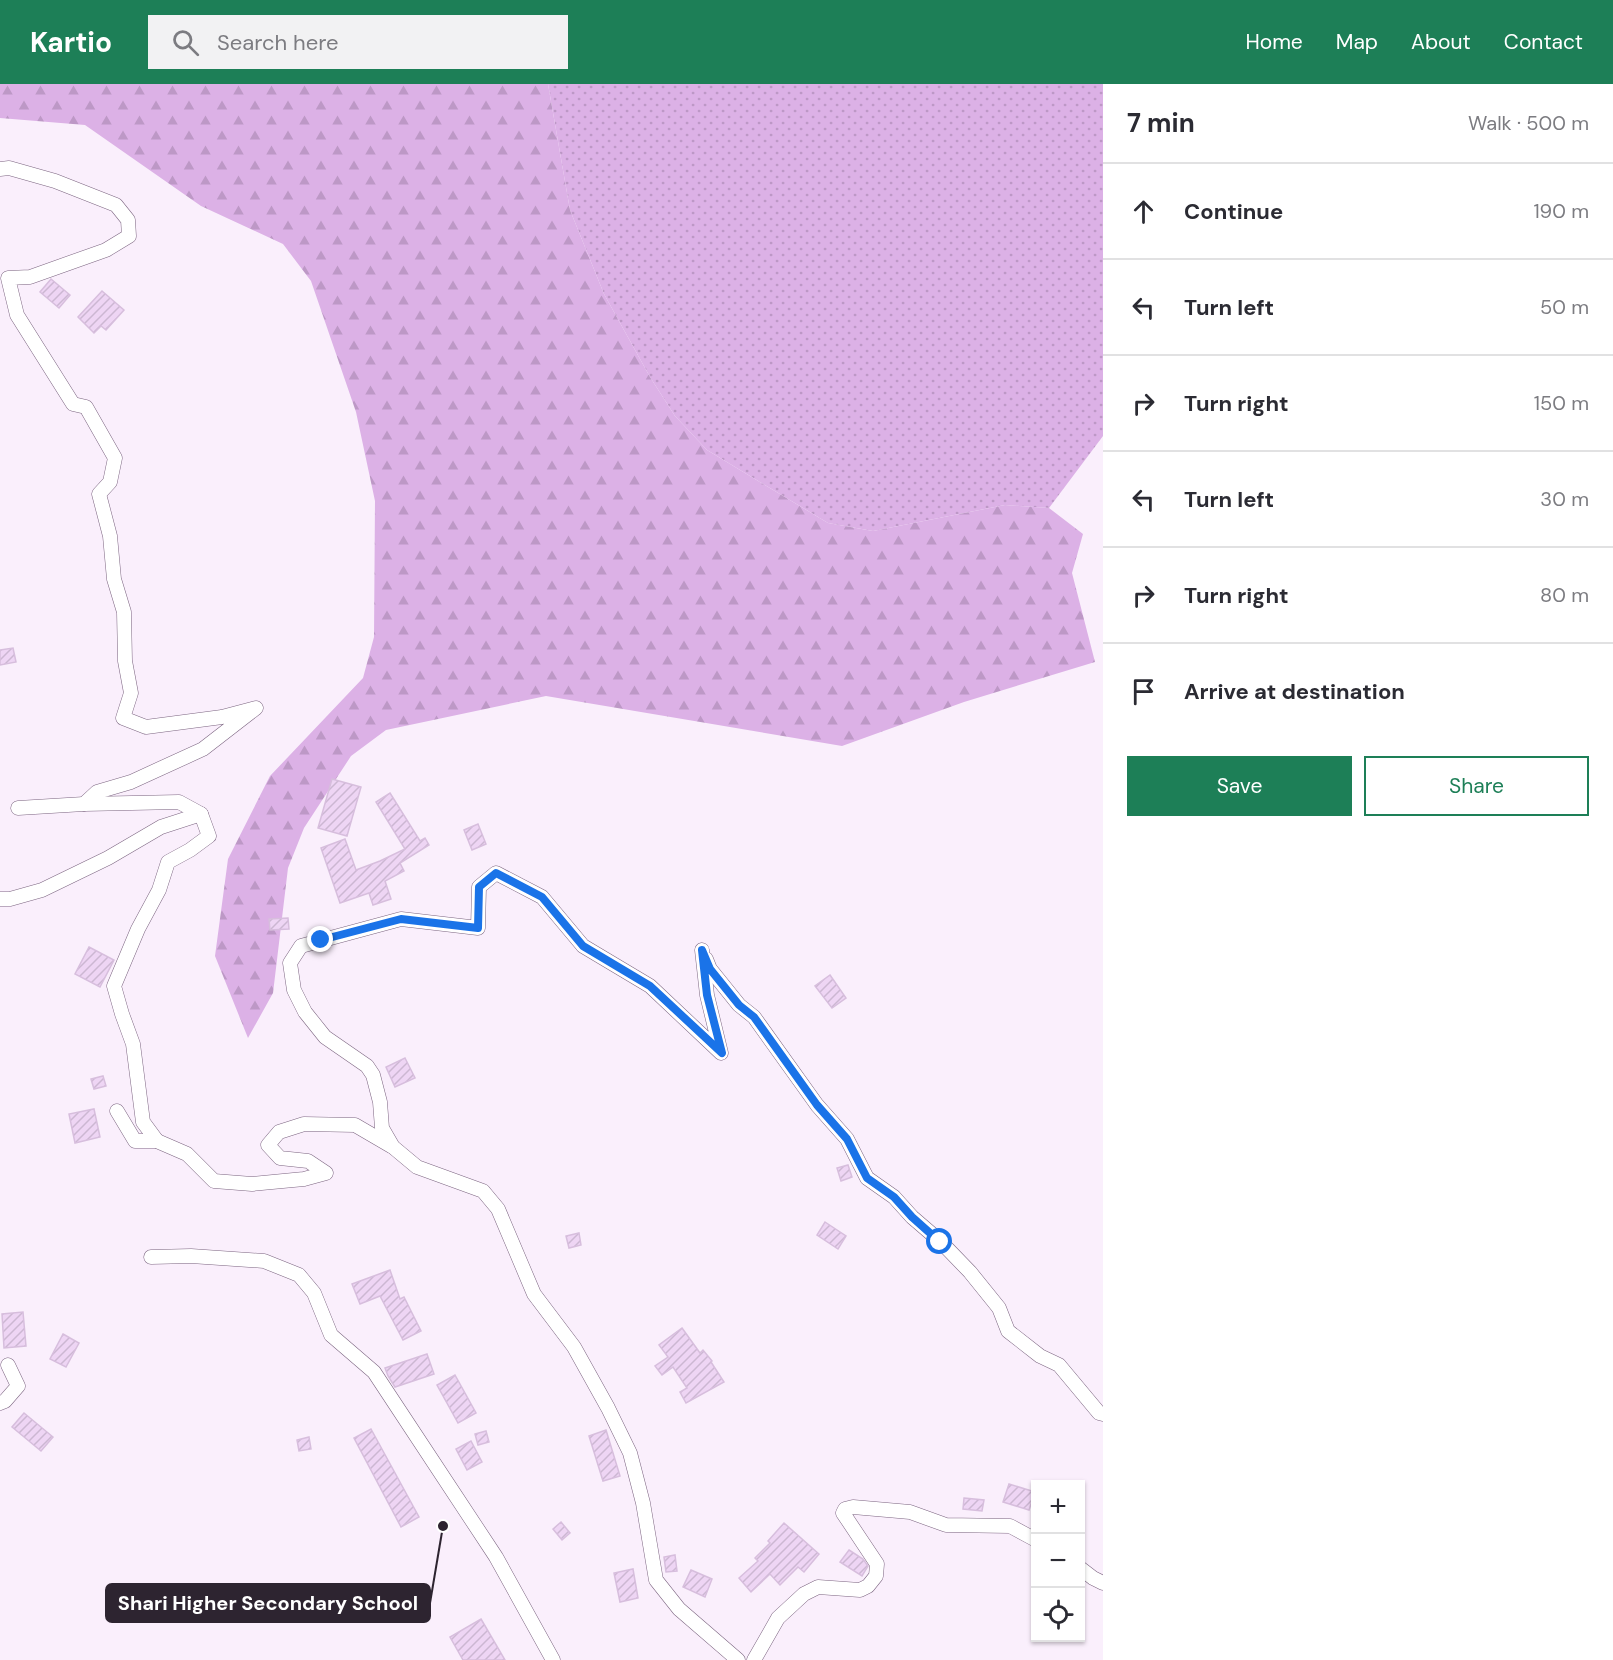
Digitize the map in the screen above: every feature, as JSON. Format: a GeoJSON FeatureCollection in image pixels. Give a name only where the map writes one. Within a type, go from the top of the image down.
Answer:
{"type":"FeatureCollection","features":[{"type":"Feature","properties":{"kind":"street"},"geometry":{"type":"LineString","coordinates":[[0,169],[9,168],[55,181],[116,204],[128,220],[129,236],[106,250],[30,277],[8,278],[17,315],[73,404],[86,407],[115,458],[110,482],[99,494],[110,536],[114,579],[124,612],[125,661],[131,693],[123,718],[146,727],[222,717],[256,708],[203,749],[131,782],[97,792],[84,804]]}},
{"type":"Feature","properties":{"kind":"street"},"geometry":{"type":"LineString","coordinates":[[18,808],[178,802],[201,814],[209,836],[168,862],[159,890],[138,929],[114,986],[133,1044],[143,1122],[157,1140],[187,1154],[214,1181],[252,1184],[304,1179],[326,1173],[308,1161],[280,1158],[268,1145],[279,1132],[304,1124],[355,1125],[393,1147],[417,1167],[483,1191],[498,1209],[534,1294],[574,1347],[630,1453],[643,1503],[657,1580],[679,1609],[738,1660]]}},
{"type":"Feature","properties":{"kind":"street"},"geometry":{"type":"LineString","coordinates":[[0,899],[10,899],[42,890],[108,858],[161,827],[201,814]]}},
{"type":"Feature","properties":{"kind":"street"},"geometry":{"type":"LineString","coordinates":[[393,1147],[382,1128],[380,1102],[373,1075],[367,1066],[325,1037],[305,1012],[294,990],[290,963],[301,946],[401,919],[478,928],[479,887],[496,873],[542,897],[583,946],[650,986],[722,1053],[707,995],[702,950],[710,969],[739,1005],[754,1017],[817,1105],[847,1139],[867,1178],[894,1197],[970,1272],[999,1308],[1008,1332],[1040,1356],[1059,1365],[1099,1413],[1103,1414]]}},
{"type":"Feature","properties":{"kind":"street"},"geometry":{"type":"LineString","coordinates":[[117,1111],[135,1141],[157,1140]]}},
{"type":"Feature","properties":{"kind":"street"},"geometry":{"type":"LineString","coordinates":[[150,1257],[191,1256],[264,1261],[299,1275],[314,1293],[332,1335],[374,1372],[387,1391],[496,1557],[553,1660]]}},
{"type":"Feature","properties":{"kind":"street"},"geometry":{"type":"LineString","coordinates":[[0,1403],[5,1401],[18,1386],[8,1365]]}},
{"type":"Feature","properties":{"kind":"street"},"geometry":{"type":"LineString","coordinates":[[754,1660],[778,1618],[804,1594],[818,1587],[860,1590],[868,1586],[876,1576],[877,1564],[843,1513],[845,1509],[853,1507],[910,1512],[946,1525],[1010,1526],[1031,1538]]}},
{"type":"Feature","properties":{"kind":"street"},"geometry":{"type":"LineString","coordinates":[[1085,1572],[1103,1583]]}},
{"type":"Feature","properties":{"kind":"green space"},"geometry":{"type":"Polygon","coordinates":[[[0,84],[548,84],[570,210],[604,294],[650,377],[675,416],[707,450],[828,523],[873,531],[1005,505],[1049,508],[1083,534],[1072,573],[1095,662],[964,702],[842,746],[546,696],[386,730],[351,756],[304,828],[288,868],[273,993],[248,1038],[215,956],[228,859],[270,776],[363,678],[374,637],[375,501],[356,412],[311,281],[283,244],[201,206],[85,125],[0,118],[0,84]]]}},
{"type":"Feature","properties":{"kind":"green space"},"geometry":{"type":"Polygon","coordinates":[[[548,84],[1103,84],[1103,436],[1049,508],[1005,505],[873,531],[828,523],[707,450],[675,416],[650,377],[604,294],[570,210],[548,84]]]}},
{"type":"Feature","properties":{"kind":"building"},"geometry":{"type":"Polygon","coordinates":[[[51,279],[70,295],[59,308],[40,292],[51,279]]]}},
{"type":"Feature","properties":{"kind":"building"},"geometry":{"type":"Polygon","coordinates":[[[102,291],[124,310],[106,330],[101,326],[94,333],[78,317],[102,291]]]}},
{"type":"Feature","properties":{"kind":"building"},"geometry":{"type":"Polygon","coordinates":[[[13,648],[16,662],[0,665],[0,650],[13,648]]]}},
{"type":"Feature","properties":{"kind":"building"},"geometry":{"type":"Polygon","coordinates":[[[332,779],[361,787],[347,836],[318,828],[332,779]]]}},
{"type":"Feature","properties":{"kind":"building"},"geometry":{"type":"Polygon","coordinates":[[[390,793],[420,841],[425,838],[429,845],[400,863],[404,871],[385,881],[391,899],[373,905],[369,893],[340,903],[321,848],[345,839],[356,870],[405,849],[376,802],[390,793]]]}},
{"type":"Feature","properties":{"kind":"building"},"geometry":{"type":"Polygon","coordinates":[[[478,824],[486,844],[472,850],[464,830],[478,824]]]}},
{"type":"Feature","properties":{"kind":"building"},"geometry":{"type":"Polygon","coordinates":[[[288,918],[289,929],[270,930],[269,919],[288,918]]]}},
{"type":"Feature","properties":{"kind":"building"},"geometry":{"type":"Polygon","coordinates":[[[89,947],[114,960],[100,987],[75,974],[89,947]]]}},
{"type":"Feature","properties":{"kind":"building"},"geometry":{"type":"Polygon","coordinates":[[[830,975],[846,998],[832,1008],[815,986],[830,975]]]}},
{"type":"Feature","properties":{"kind":"building"},"geometry":{"type":"Polygon","coordinates":[[[405,1058],[415,1078],[395,1087],[386,1067],[405,1058]]]}},
{"type":"Feature","properties":{"kind":"building"},"geometry":{"type":"Polygon","coordinates":[[[103,1076],[106,1086],[94,1089],[91,1079],[103,1076]]]}},
{"type":"Feature","properties":{"kind":"building"},"geometry":{"type":"Polygon","coordinates":[[[94,1109],[100,1137],[75,1143],[69,1114],[94,1109]]]}},
{"type":"Feature","properties":{"kind":"building"},"geometry":{"type":"Polygon","coordinates":[[[848,1165],[852,1177],[841,1181],[837,1168],[848,1165]]]}},
{"type":"Feature","properties":{"kind":"building"},"geometry":{"type":"Polygon","coordinates":[[[825,1222],[846,1236],[838,1249],[817,1235],[825,1222]]]}},
{"type":"Feature","properties":{"kind":"building"},"geometry":{"type":"Polygon","coordinates":[[[579,1233],[581,1245],[569,1248],[566,1236],[579,1233]]]}},
{"type":"Feature","properties":{"kind":"building"},"geometry":{"type":"Polygon","coordinates":[[[390,1270],[400,1299],[404,1297],[421,1331],[403,1340],[380,1296],[360,1304],[352,1284],[390,1270]]]}},
{"type":"Feature","properties":{"kind":"building"},"geometry":{"type":"Polygon","coordinates":[[[23,1312],[26,1346],[4,1348],[2,1314],[23,1312]]]}},
{"type":"Feature","properties":{"kind":"building"},"geometry":{"type":"Polygon","coordinates":[[[682,1328],[700,1353],[703,1350],[712,1361],[724,1382],[686,1403],[680,1392],[687,1388],[673,1367],[662,1375],[655,1366],[668,1357],[659,1345],[682,1328]]]}},
{"type":"Feature","properties":{"kind":"building"},"geometry":{"type":"Polygon","coordinates":[[[63,1334],[79,1343],[66,1367],[50,1359],[63,1334]]]}},
{"type":"Feature","properties":{"kind":"building"},"geometry":{"type":"Polygon","coordinates":[[[427,1354],[434,1374],[395,1387],[385,1368],[427,1354]]]}},
{"type":"Feature","properties":{"kind":"building"},"geometry":{"type":"Polygon","coordinates":[[[455,1375],[476,1413],[458,1423],[437,1385],[455,1375]]]}},
{"type":"Feature","properties":{"kind":"building"},"geometry":{"type":"Polygon","coordinates":[[[24,1413],[53,1437],[41,1451],[12,1427],[24,1413]]]}},
{"type":"Feature","properties":{"kind":"building"},"geometry":{"type":"Polygon","coordinates":[[[371,1429],[419,1517],[401,1527],[354,1438],[371,1429]]]}},
{"type":"Feature","properties":{"kind":"building"},"geometry":{"type":"Polygon","coordinates":[[[606,1430],[620,1476],[603,1481],[589,1436],[606,1430]]]}},
{"type":"Feature","properties":{"kind":"building"},"geometry":{"type":"Polygon","coordinates":[[[486,1431],[489,1442],[478,1445],[475,1434],[486,1431]]]}},
{"type":"Feature","properties":{"kind":"building"},"geometry":{"type":"Polygon","coordinates":[[[309,1437],[311,1449],[299,1451],[297,1440],[309,1437]]]}},
{"type":"Feature","properties":{"kind":"building"},"geometry":{"type":"Polygon","coordinates":[[[471,1441],[482,1462],[467,1470],[456,1449],[471,1441]]]}},
{"type":"Feature","properties":{"kind":"building"},"geometry":{"type":"Polygon","coordinates":[[[1009,1484],[1031,1491],[1029,1510],[1003,1502],[1009,1484]]]}},
{"type":"Feature","properties":{"kind":"building"},"geometry":{"type":"Polygon","coordinates":[[[964,1498],[984,1500],[982,1511],[963,1509],[964,1498]]]}},
{"type":"Feature","properties":{"kind":"building"},"geometry":{"type":"Polygon","coordinates":[[[561,1522],[570,1533],[562,1540],[553,1529],[561,1522]]]}},
{"type":"Feature","properties":{"kind":"building"},"geometry":{"type":"Polygon","coordinates":[[[784,1523],[819,1554],[804,1572],[798,1567],[780,1585],[770,1574],[751,1592],[739,1578],[758,1561],[755,1558],[770,1543],[768,1541],[784,1523]]]}},
{"type":"Feature","properties":{"kind":"building"},"geometry":{"type":"Polygon","coordinates":[[[849,1550],[863,1559],[868,1566],[862,1576],[840,1562],[849,1550]]]}},
{"type":"Feature","properties":{"kind":"building"},"geometry":{"type":"Polygon","coordinates":[[[675,1555],[677,1571],[666,1572],[664,1557],[675,1555]]]}},
{"type":"Feature","properties":{"kind":"building"},"geometry":{"type":"Polygon","coordinates":[[[633,1569],[638,1598],[620,1602],[614,1573],[633,1569]]]}},
{"type":"Feature","properties":{"kind":"building"},"geometry":{"type":"Polygon","coordinates":[[[691,1570],[712,1579],[705,1597],[683,1587],[691,1570]]]}},
{"type":"Feature","properties":{"kind":"building"},"geometry":{"type":"Polygon","coordinates":[[[481,1619],[505,1660],[463,1660],[450,1637],[481,1619]]]}},
{"type":"Feature","properties":{"kind":"place","name":"Shari Higher Secondary School"},"geometry":{"type":"Point","coordinates":[443,1526]}},
{"type":"Feature","properties":{"kind":"route"},"geometry":{"type":"LineString","coordinates":[[321,940],[401,919],[478,928],[479,887],[496,873],[542,897],[583,946],[650,986],[722,1053],[707,995],[702,950],[710,969],[739,1005],[754,1017],[817,1105],[847,1139],[867,1178],[894,1197],[940,1242]]}}]}
